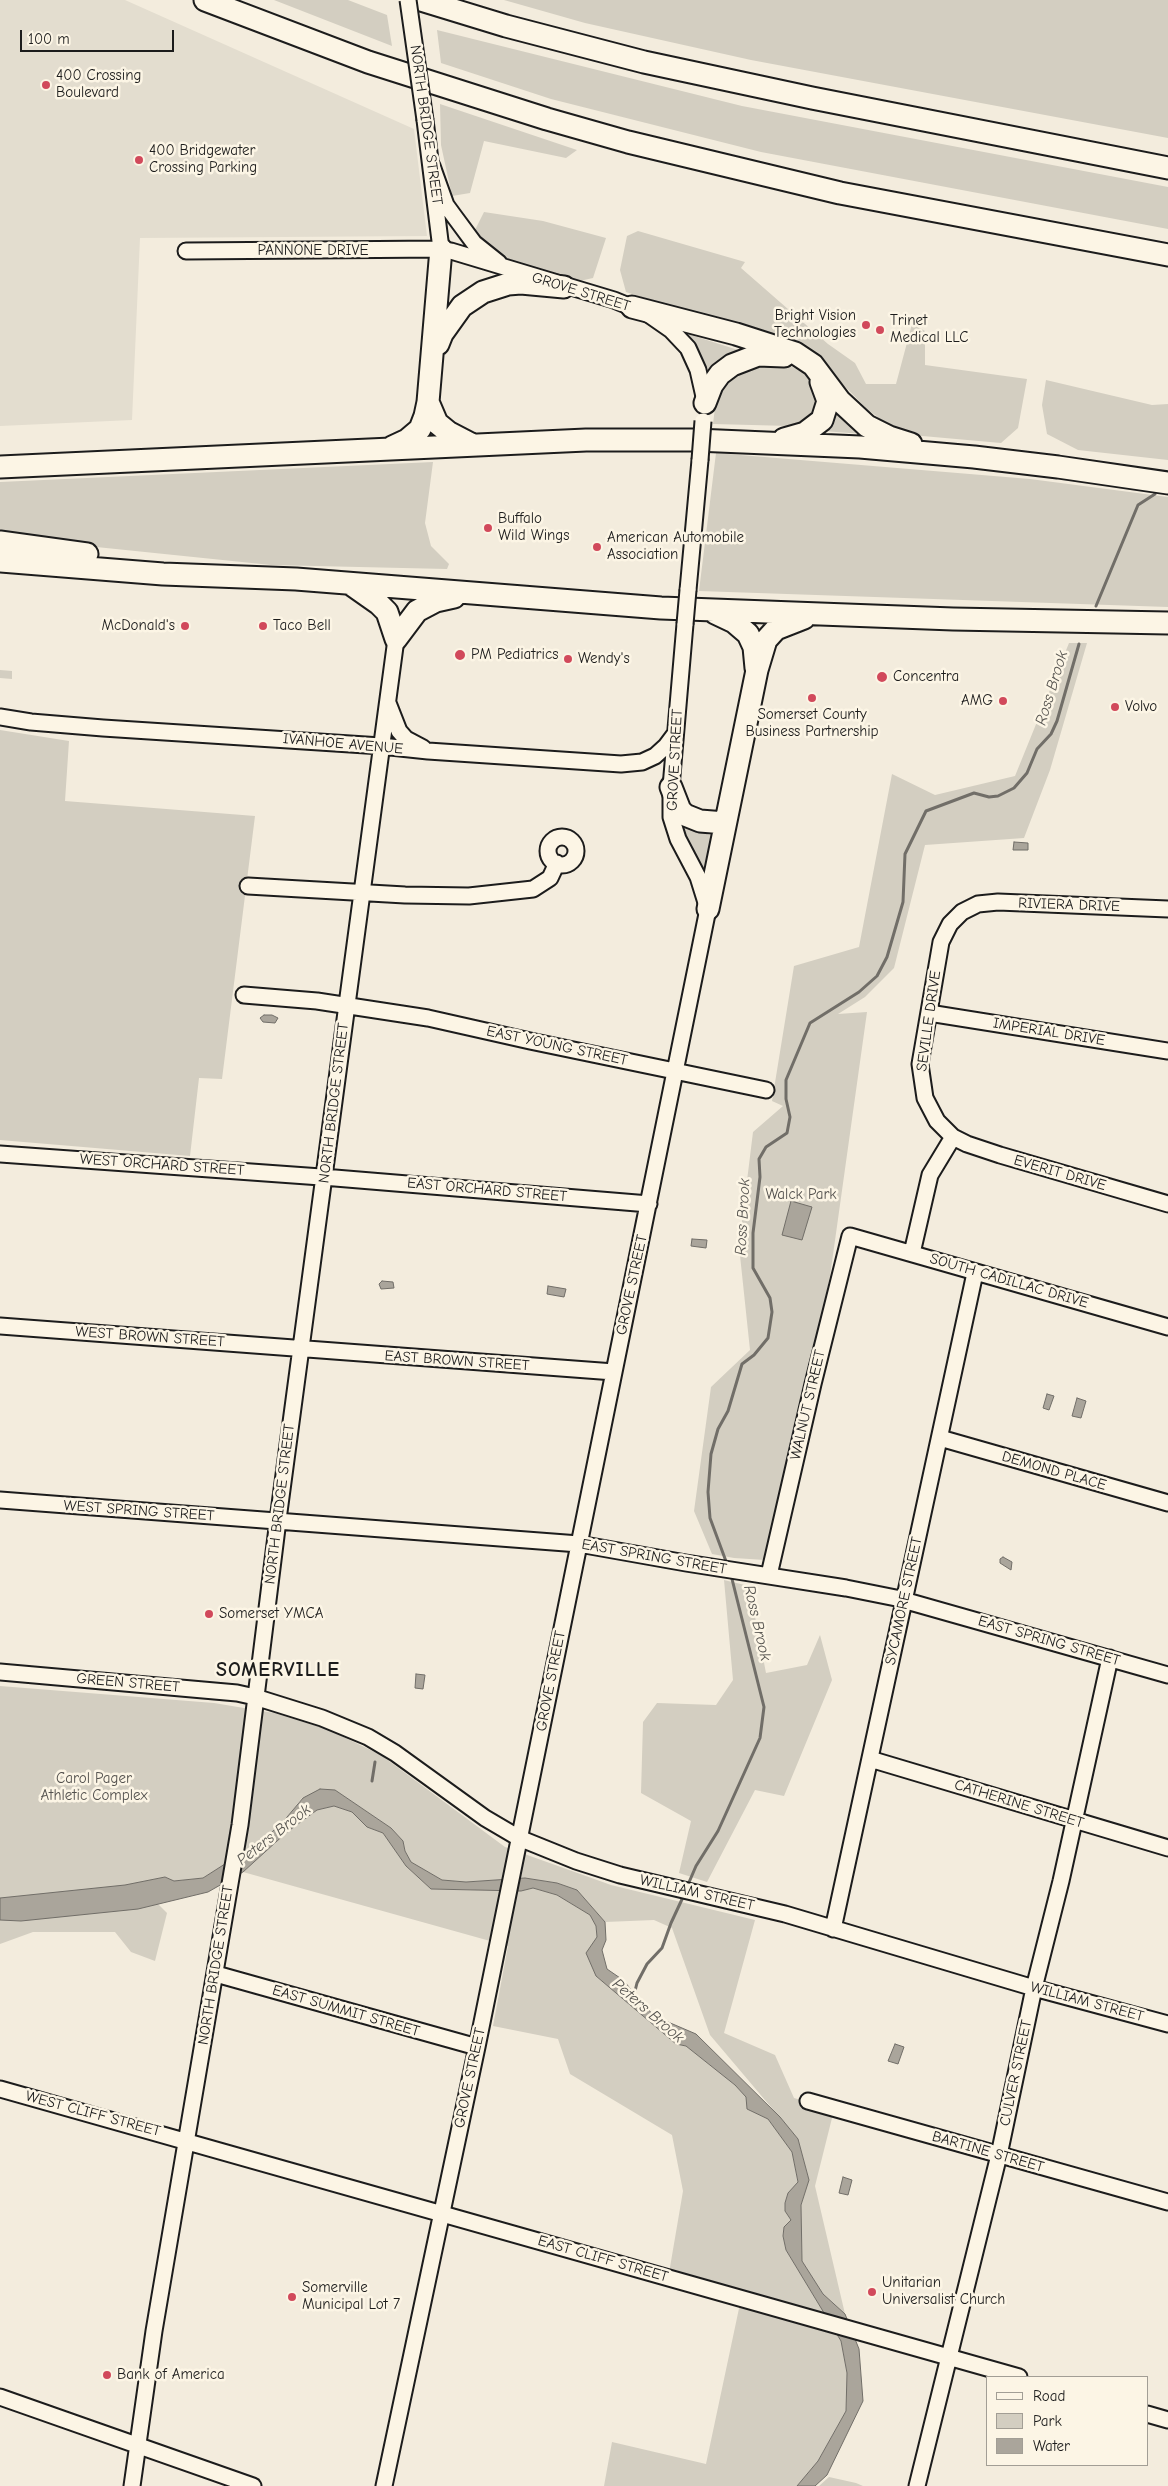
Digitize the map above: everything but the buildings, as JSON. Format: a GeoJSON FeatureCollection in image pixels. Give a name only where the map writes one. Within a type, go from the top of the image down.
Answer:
{"type":"FeatureCollection","features":[{"type":"Feature","properties":{"kind":"highway"},"geometry":{"type":"LineString","coordinates":[[205,0],[368,62],[547,119],[628,142],[840,193],[1168,255]]}},
{"type":"Feature","properties":{"kind":"highway"},"geometry":{"type":"LineString","coordinates":[[421,0],[506,26],[644,62],[812,98],[1168,168]]}},
{"type":"Feature","properties":{"kind":"highway"},"geometry":{"type":"LineString","coordinates":[[388,449],[407,440],[420,430],[428,402],[441,249]]}},
{"type":"Feature","properties":{"kind":"highway"},"geometry":{"type":"LineString","coordinates":[[432,358],[442,334],[453,317],[462,306],[483,292],[508,284],[521,283],[564,287]]}},
{"type":"Feature","properties":{"kind":"highway"},"geometry":{"type":"LineString","coordinates":[[632,307],[709,326],[795,353],[813,365],[840,401],[867,426],[889,437],[906,442],[974,457]]}},
{"type":"Feature","properties":{"kind":"highway"},"geometry":{"type":"LineString","coordinates":[[704,412],[712,385],[720,374],[744,359],[770,354],[784,356],[814,373],[823,386],[828,401],[827,410],[822,420],[805,433],[770,443]]}},
{"type":"Feature","properties":{"kind":"highway"},"geometry":{"type":"LineString","coordinates":[[428,402],[437,423],[448,432],[473,445]]}},
{"type":"Feature","properties":{"kind":"highway"},"geometry":{"type":"LineString","coordinates":[[0,467],[586,440],[770,443],[974,457],[1168,483]]}},
{"type":"Feature","properties":{"kind":"highway"},"geometry":{"type":"LineString","coordinates":[[0,542],[260,578]]}},
{"type":"Feature","properties":{"kind":"highway"},"geometry":{"type":"LineString","coordinates":[[0,560],[163,574],[260,578],[710,610],[815,615],[1168,624]]}},
{"type":"Feature","properties":{"kind":"highway"},"geometry":{"type":"LineString","coordinates":[[350,584],[379,604],[387,612],[396,639]]}},
{"type":"Feature","properties":{"kind":"highway"},"geometry":{"type":"LineString","coordinates":[[396,639],[417,611],[436,601],[469,594]]}},
{"type":"Feature","properties":{"kind":"highway"},"geometry":{"type":"LineString","coordinates":[[710,610],[734,622],[748,634],[754,647],[756,670]]}},
{"type":"Feature","properties":{"kind":"highway"},"geometry":{"type":"LineString","coordinates":[[708,909],[756,670],[766,640],[771,633],[782,625],[815,615]]}},
{"type":"Feature","properties":{"kind":"highway"},"geometry":{"type":"LineString","coordinates":[[671,788],[680,810],[685,815],[700,821],[725,823]]}},
{"type":"Feature","properties":{"kind":"street","name":"NORTH BRIDGE STREET"},"geometry":{"type":"LineString","coordinates":[[408,0],[432,166],[441,249]]}},
{"type":"Feature","properties":{"kind":"street"},"geometry":{"type":"LineString","coordinates":[[432,166],[446,205],[464,231],[487,254],[520,274]]}},
{"type":"Feature","properties":{"kind":"street","name":"PANNONE DRIVE"},"geometry":{"type":"LineString","coordinates":[[186,251],[441,249]]}},
{"type":"Feature","properties":{"kind":"street","name":"GROVE STREET"},"geometry":{"type":"LineString","coordinates":[[384,2486],[507,1901],[708,909],[694,867],[673,827],[670,804],[704,412],[702,380],[688,348],[661,321],[632,307],[441,249]]}},
{"type":"Feature","properties":{"kind":"street","name":"NORTH BRIDGE STREET"},"geometry":{"type":"LineString","coordinates":[[132,2486],[154,2331],[240,1825],[255,1697],[346,1004],[396,639]]}},
{"type":"Feature","properties":{"kind":"street"},"geometry":{"type":"LineString","coordinates":[[387,698],[398,731],[406,739],[428,751]]}},
{"type":"Feature","properties":{"kind":"street","name":"IVANHOE AVENUE"},"geometry":{"type":"LineString","coordinates":[[0,717],[31,722],[103,728],[621,764],[642,762],[655,756],[666,746],[675,733]]}},
{"type":"Feature","properties":{"kind":"street"},"geometry":{"type":"LineString","coordinates":[[248,886],[469,896],[523,891],[545,882],[557,863]]}},
{"type":"Feature","properties":{"kind":"street","name":"RIVIERA DRIVE"},"geometry":{"type":"LineString","coordinates":[[970,908],[978,904],[998,902],[1168,909]]}},
{"type":"Feature","properties":{"kind":"street","name":"SEVILLE DRIVE"},"geometry":{"type":"LineString","coordinates":[[953,1137],[937,1121],[925,1098],[920,1064],[941,942],[950,924],[962,912],[970,908]]}},
{"type":"Feature","properties":{"kind":"street","name":"EAST YOUNG STREET"},"geometry":{"type":"LineString","coordinates":[[244,995],[346,1004],[428,1018],[766,1090]]}},
{"type":"Feature","properties":{"kind":"street","name":"IMPERIAL DRIVE"},"geometry":{"type":"LineString","coordinates":[[929,1013],[1168,1051]]}},
{"type":"Feature","properties":{"kind":"street"},"geometry":{"type":"LineString","coordinates":[[912,1253],[930,1175],[953,1137]]}},
{"type":"Feature","properties":{"kind":"street","name":"EVERIT DRIVE"},"geometry":{"type":"LineString","coordinates":[[953,1137],[967,1144],[1000,1155],[1168,1204]]}},
{"type":"Feature","properties":{"kind":"street","name":"WEST ORCHARD STREET"},"geometry":{"type":"LineString","coordinates":[[0,1154],[324,1177]]}},
{"type":"Feature","properties":{"kind":"street","name":"EAST ORCHARD STREET"},"geometry":{"type":"LineString","coordinates":[[324,1177],[649,1204]]}},
{"type":"Feature","properties":{"kind":"street","name":"SOUTH CADILLAC DRIVE"},"geometry":{"type":"LineString","coordinates":[[850,1236],[1168,1327]]}},
{"type":"Feature","properties":{"kind":"street","name":"WALNUT STREET"},"geometry":{"type":"LineString","coordinates":[[769,1575],[813,1384],[850,1236]]}},
{"type":"Feature","properties":{"kind":"street","name":"SYCAMORE STREET"},"geometry":{"type":"LineString","coordinates":[[833,1929],[975,1273]]}},
{"type":"Feature","properties":{"kind":"street","name":"WEST BROWN STREET"},"geometry":{"type":"LineString","coordinates":[[0,1326],[301,1348]]}},
{"type":"Feature","properties":{"kind":"street","name":"EAST BROWN STREET"},"geometry":{"type":"LineString","coordinates":[[301,1348],[614,1372]]}},
{"type":"Feature","properties":{"kind":"street","name":"DEMOND PLACE"},"geometry":{"type":"LineString","coordinates":[[940,1438],[1168,1503]]}},
{"type":"Feature","properties":{"kind":"street","name":"WEST SPRING STREET"},"geometry":{"type":"LineString","coordinates":[[0,1500],[278,1522]]}},
{"type":"Feature","properties":{"kind":"street","name":"EAST SPRING STREET"},"geometry":{"type":"LineString","coordinates":[[278,1522],[579,1544],[846,1588],[904,1600],[1168,1675]]}},
{"type":"Feature","properties":{"kind":"street","name":"CULVER STREET"},"geometry":{"type":"LineString","coordinates":[[917,2486],[998,2155],[1034,1988],[1110,1658]]}},
{"type":"Feature","properties":{"kind":"street","name":"GREEN STREET"},"geometry":{"type":"LineString","coordinates":[[0,1672],[227,1692],[255,1697]]}},
{"type":"Feature","properties":{"kind":"street","name":"WILLIAM STREET"},"geometry":{"type":"LineString","coordinates":[[255,1697],[322,1718],[368,1737],[395,1753],[485,1818],[519,1838],[576,1861],[674,1888],[750,1905],[1034,1988],[1168,2024]]}},
{"type":"Feature","properties":{"kind":"street","name":"CATHERINE STREET"},"geometry":{"type":"LineString","coordinates":[[870,1759],[1168,1848]]}},
{"type":"Feature","properties":{"kind":"street","name":"EAST SUMMIT STREET"},"geometry":{"type":"LineString","coordinates":[[216,1974],[477,2047]]}},
{"type":"Feature","properties":{"kind":"street","name":"WEST CLIFF STREET"},"geometry":{"type":"LineString","coordinates":[[0,2089],[187,2140]]}},
{"type":"Feature","properties":{"kind":"street","name":"BARTINE STREET"},"geometry":{"type":"LineString","coordinates":[[808,2101],[1168,2202]]}},
{"type":"Feature","properties":{"kind":"street","name":"EAST CLIFF STREET"},"geometry":{"type":"LineString","coordinates":[[187,2140],[1016,2376]]}},
{"type":"Feature","properties":{"kind":"street"},"geometry":{"type":"LineString","coordinates":[[0,2397],[139,2444],[254,2486]]}},
{"type":"Feature","properties":{"kind":"street"},"geometry":{"type":"LineString","coordinates":[[1148,2414],[1168,2420]]}},
{"type":"Feature","properties":{"kind":"shaded area"},"geometry":{"type":"Polygon","coordinates":[[[0,0],[125,0],[414,129],[427,236],[140,238],[132,420],[0,426],[0,0]]]}},
{"type":"Feature","properties":{"kind":"green space"},"geometry":{"type":"Polygon","coordinates":[[[274,0],[348,0],[387,15],[392,46],[274,0]]]}},
{"type":"Feature","properties":{"kind":"green space"},"geometry":{"type":"Polygon","coordinates":[[[504,0],[1168,0],[1168,138],[751,60],[585,23],[504,0]]]}},
{"type":"Feature","properties":{"kind":"green space"},"geometry":{"type":"Polygon","coordinates":[[[437,30],[742,106],[1168,187],[1168,229],[761,152],[551,99],[441,63],[437,30]]]}},
{"type":"Feature","properties":{"kind":"green space"},"geometry":{"type":"Polygon","coordinates":[[[440,104],[577,150],[566,158],[484,141],[470,193],[452,196],[441,145],[440,104]]]}},
{"type":"Feature","properties":{"kind":"green space"},"geometry":{"type":"Polygon","coordinates":[[[484,212],[543,221],[606,238],[593,278],[575,282],[497,255],[474,232],[484,212]]]}},
{"type":"Feature","properties":{"kind":"green space"},"geometry":{"type":"Polygon","coordinates":[[[638,231],[745,262],[741,268],[828,344],[855,363],[866,384],[896,384],[912,324],[925,331],[925,365],[1027,379],[1018,428],[1001,443],[900,434],[867,409],[810,351],[626,292],[620,270],[627,236],[638,231]]]}},
{"type":"Feature","properties":{"kind":"green space"},"geometry":{"type":"Polygon","coordinates":[[[688,334],[738,350],[709,370],[688,334]]]}},
{"type":"Feature","properties":{"kind":"green space"},"geometry":{"type":"Polygon","coordinates":[[[780,361],[811,376],[822,396],[814,418],[790,426],[713,424],[717,391],[734,369],[780,361]]]}},
{"type":"Feature","properties":{"kind":"green space"},"geometry":{"type":"Polygon","coordinates":[[[1046,380],[1152,405],[1168,404],[1168,460],[1078,450],[1047,434],[1042,405],[1046,380]]]}},
{"type":"Feature","properties":{"kind":"green space"},"geometry":{"type":"Polygon","coordinates":[[[836,405],[863,434],[823,431],[836,405]]]}},
{"type":"Feature","properties":{"kind":"green space"},"geometry":{"type":"Polygon","coordinates":[[[716,453],[1030,479],[1168,497],[1168,607],[699,591],[716,453]]]}},
{"type":"Feature","properties":{"kind":"green space"},"geometry":{"type":"Polygon","coordinates":[[[433,462],[425,523],[431,546],[449,564],[447,569],[271,565],[77,545],[0,532],[0,482],[433,462]]]}},
{"type":"Feature","properties":{"kind":"green space","name":"Walck Park"},"geometry":{"type":"Polygon","coordinates":[[[1069,643],[1087,643],[1050,770],[1024,838],[925,845],[894,968],[865,997],[838,1014],[867,1012],[830,1276],[812,1360],[765,1560],[712,1554],[694,1511],[711,1387],[750,1350],[739,1246],[753,1132],[783,1106],[772,1101],[794,966],[859,947],[892,774],[935,795],[1015,776],[1069,643]]]}},
{"type":"Feature","properties":{"kind":"green space"},"geometry":{"type":"Polygon","coordinates":[[[0,670],[12,671],[12,679],[0,678],[0,670]]]}},
{"type":"Feature","properties":{"kind":"green space"},"geometry":{"type":"Polygon","coordinates":[[[0,730],[69,741],[65,801],[255,816],[222,1079],[199,1078],[190,1156],[0,1140],[0,730]]]}},
{"type":"Feature","properties":{"kind":"green space"},"geometry":{"type":"Polygon","coordinates":[[[679,821],[691,829],[713,836],[705,875],[687,842],[679,821]]]}},
{"type":"Feature","properties":{"kind":"green space"},"geometry":{"type":"Polygon","coordinates":[[[724,1580],[749,1586],[766,1673],[807,1665],[820,1635],[832,1680],[784,1796],[755,1790],[707,1882],[679,1873],[691,1821],[641,1793],[643,1722],[657,1703],[716,1705],[733,1680],[724,1580]]]}},
{"type":"Feature","properties":{"kind":"green space","name":"Carol Pager Athletic Complex"},"geometry":{"type":"Polygon","coordinates":[[[0,1686],[214,1703],[274,1713],[327,1729],[381,1755],[505,1847],[611,1885],[755,1920],[724,2033],[775,2055],[794,2098],[834,2110],[815,2186],[845,2314],[823,2294],[802,2261],[801,2205],[809,2180],[798,2139],[710,2035],[672,1928],[654,1920],[605,1922],[577,1890],[557,1883],[525,1878],[466,1882],[442,1880],[411,1862],[405,1851],[403,1841],[391,1828],[335,1790],[302,1798],[282,1823],[264,1839],[203,1878],[174,1881],[165,1877],[137,1883],[167,1913],[155,1961],[131,1952],[115,1932],[33,1932],[0,1944],[0,1686]]]}},
{"type":"Feature","properties":{"kind":"green space"},"geometry":{"type":"Polygon","coordinates":[[[334,1806],[352,1812],[367,1827],[383,1833],[406,1866],[431,1889],[521,1891],[533,1888],[557,1895],[590,1915],[596,1926],[596,1976],[676,2044],[686,2046],[735,2085],[746,2097],[747,2109],[768,2119],[792,2152],[798,2182],[788,2193],[785,2203],[785,2211],[791,2220],[784,2227],[783,2236],[786,2250],[841,2341],[847,2373],[846,2411],[818,2461],[797,2486],[604,2486],[612,2442],[706,2464],[741,2299],[668,2279],[683,2191],[672,2135],[570,2074],[558,2039],[493,2026],[508,1946],[243,1872],[287,1832],[317,1810],[334,1806]]]}},
{"type":"Feature","properties":{"kind":"green space"},"geometry":{"type":"Polygon","coordinates":[[[829,2477],[856,2483],[863,2486],[819,2486],[829,2477]]]}},
{"type":"Feature","properties":{"kind":"water"},"geometry":{"type":"Polygon","coordinates":[[[1014,842],[1028,843],[1028,850],[1013,850],[1014,842]]]}},
{"type":"Feature","properties":{"kind":"water"},"geometry":{"type":"Polygon","coordinates":[[[264,1015],[272,1015],[278,1018],[275,1023],[263,1022],[260,1018],[264,1015]]]}},
{"type":"Feature","properties":{"kind":"water"},"geometry":{"type":"Polygon","coordinates":[[[791,1201],[812,1207],[802,1240],[782,1235],[791,1201]]]}},
{"type":"Feature","properties":{"kind":"water"},"geometry":{"type":"Polygon","coordinates":[[[692,1239],[707,1240],[706,1248],[691,1246],[692,1239]]]}},
{"type":"Feature","properties":{"kind":"water"},"geometry":{"type":"Polygon","coordinates":[[[382,1281],[393,1282],[394,1288],[381,1289],[379,1284],[382,1281]]]}},
{"type":"Feature","properties":{"kind":"water"},"geometry":{"type":"Polygon","coordinates":[[[548,1286],[566,1289],[564,1297],[547,1294],[548,1286]]]}},
{"type":"Feature","properties":{"kind":"water"},"geometry":{"type":"Polygon","coordinates":[[[1047,1394],[1054,1396],[1049,1410],[1043,1408],[1047,1394]]]}},
{"type":"Feature","properties":{"kind":"water"},"geometry":{"type":"Polygon","coordinates":[[[1077,1398],[1086,1401],[1081,1418],[1072,1416],[1077,1398]]]}},
{"type":"Feature","properties":{"kind":"water"},"geometry":{"type":"Polygon","coordinates":[[[1003,1557],[1012,1562],[1011,1570],[1000,1563],[1000,1559],[1003,1557]]]}},
{"type":"Feature","properties":{"kind":"water"},"geometry":{"type":"Polygon","coordinates":[[[416,1674],[425,1675],[423,1689],[415,1688],[416,1674]]]}},
{"type":"Feature","properties":{"kind":"water","name":"Peters Brook"},"geometry":{"type":"Polygon","coordinates":[[[320,1789],[335,1790],[391,1828],[403,1841],[405,1851],[411,1862],[442,1880],[466,1882],[525,1878],[557,1883],[577,1890],[605,1922],[606,1940],[602,1950],[607,1969],[623,1980],[654,2016],[696,2034],[780,2117],[798,2139],[809,2180],[801,2205],[802,2261],[823,2294],[845,2314],[859,2349],[863,2401],[827,2475],[815,2486],[797,2486],[818,2461],[846,2411],[847,2373],[841,2341],[786,2250],[783,2236],[784,2227],[791,2220],[785,2211],[785,2203],[788,2193],[798,2182],[792,2152],[768,2119],[747,2109],[746,2097],[735,2085],[686,2046],[676,2044],[596,1976],[586,1953],[597,1937],[596,1926],[590,1915],[557,1895],[533,1888],[521,1891],[431,1889],[406,1866],[383,1833],[367,1827],[352,1812],[334,1806],[317,1810],[287,1832],[243,1872],[208,1892],[138,1909],[21,1921],[0,1920],[0,1898],[125,1885],[165,1877],[174,1881],[203,1878],[264,1839],[282,1823],[303,1798],[320,1789]]]}},
{"type":"Feature","properties":{"kind":"water"},"geometry":{"type":"Polygon","coordinates":[[[895,2044],[904,2047],[898,2064],[888,2061],[895,2044]]]}},
{"type":"Feature","properties":{"kind":"water"},"geometry":{"type":"Polygon","coordinates":[[[843,2177],[852,2180],[848,2195],[839,2193],[843,2177]]]}},
{"type":"Feature","properties":{"kind":"waterway","name":"Ross Brook"},"geometry":{"type":"LineString","coordinates":[[1096,606],[1138,505],[1155,494]]}},
{"type":"Feature","properties":{"kind":"waterway","name":"Ross Brook"},"geometry":{"type":"LineString","coordinates":[[727,1564],[710,1518],[708,1492],[711,1454],[718,1429],[728,1411],[742,1364],[754,1355],[768,1338],[772,1312],[770,1298],[753,1268],[753,1233],[760,1177],[759,1159],[766,1147],[787,1133],[790,1117],[786,1099],[786,1080],[810,1023],[859,992],[877,976],[887,957],[903,902],[905,854],[926,811],[974,793],[989,797],[998,796],[1014,788],[1027,773],[1037,749],[1051,734],[1057,721],[1079,644]]}},
{"type":"Feature","properties":{"kind":"waterway","name":"Ross Brook"},"geometry":{"type":"LineString","coordinates":[[687,1887],[696,1866],[718,1831],[760,1738],[764,1707],[731,1575]]}},
{"type":"Feature","properties":{"kind":"waterway"},"geometry":{"type":"LineString","coordinates":[[372,1781],[375,1762]]}},
{"type":"Feature","properties":{"kind":"waterway","name":"Ross Brook"},"geometry":{"type":"LineString","coordinates":[[634,1995],[637,1983],[647,1964],[662,1948],[684,1895]]}},
{"type":"Feature","properties":{"kind":"place","name":"400 Crossing Boulevard"},"geometry":{"type":"Point","coordinates":[46,85]}},
{"type":"Feature","properties":{"kind":"place","name":"400 Bridgewater Crossing Parking"},"geometry":{"type":"Point","coordinates":[139,160]}},
{"type":"Feature","properties":{"kind":"place","name":"Bright Vision Technologies"},"geometry":{"type":"Point","coordinates":[866,325]}},
{"type":"Feature","properties":{"kind":"place","name":"Trinet Medical LLC"},"geometry":{"type":"Point","coordinates":[880,330]}},
{"type":"Feature","properties":{"kind":"place","name":"Buffalo Wild Wings"},"geometry":{"type":"Point","coordinates":[488,528]}},
{"type":"Feature","properties":{"kind":"place","name":"American Automobile Association"},"geometry":{"type":"Point","coordinates":[597,547]}},
{"type":"Feature","properties":{"kind":"place","name":"McDonald's"},"geometry":{"type":"Point","coordinates":[185,626]}},
{"type":"Feature","properties":{"kind":"place","name":"Taco Bell"},"geometry":{"type":"Point","coordinates":[263,626]}},
{"type":"Feature","properties":{"kind":"place","name":"PM Pediatrics"},"geometry":{"type":"Point","coordinates":[460,655]}},
{"type":"Feature","properties":{"kind":"place","name":"Wendy's"},"geometry":{"type":"Point","coordinates":[568,659]}},
{"type":"Feature","properties":{"kind":"place","name":"Concentra"},"geometry":{"type":"Point","coordinates":[882,677]}},
{"type":"Feature","properties":{"kind":"place","name":"Somerset County Business Partnership"},"geometry":{"type":"Point","coordinates":[812,698]}},
{"type":"Feature","properties":{"kind":"place","name":"AMG"},"geometry":{"type":"Point","coordinates":[1003,701]}},
{"type":"Feature","properties":{"kind":"place","name":"Volvo"},"geometry":{"type":"Point","coordinates":[1115,707]}},
{"type":"Feature","properties":{"kind":"place","name":"Somerset YMCA"},"geometry":{"type":"Point","coordinates":[209,1614]}},
{"type":"Feature","properties":{"kind":"place","name":"Unitarian Universalist Church"},"geometry":{"type":"Point","coordinates":[872,2292]}},
{"type":"Feature","properties":{"kind":"place","name":"Somerville Municipal Lot 7"},"geometry":{"type":"Point","coordinates":[292,2297]}},
{"type":"Feature","properties":{"kind":"place","name":"Bank of America"},"geometry":{"type":"Point","coordinates":[107,2375]}},
{"type":"Feature","properties":{"kind":"district","name":"SOMERVILLE"},"geometry":{"type":"Point","coordinates":[278,1670]}}]}
